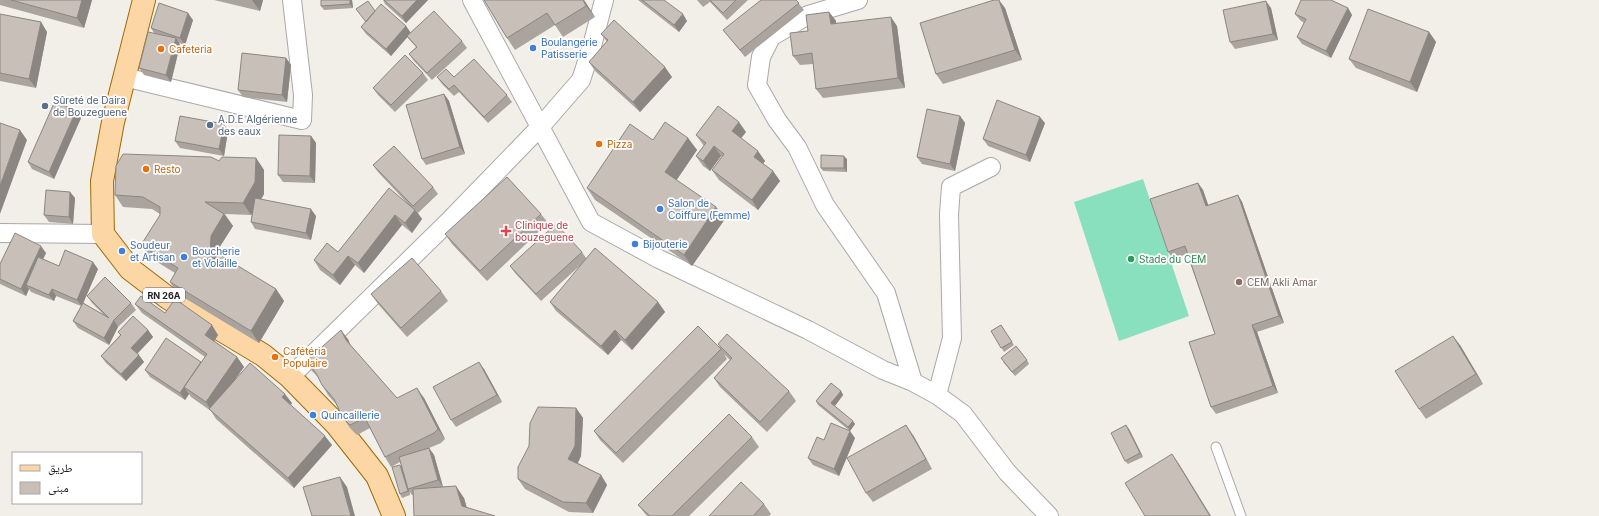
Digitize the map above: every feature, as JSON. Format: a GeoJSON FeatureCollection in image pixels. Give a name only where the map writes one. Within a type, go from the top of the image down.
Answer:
{"type":"FeatureCollection","features":[{"type":"Feature","properties":{"kind":"main road"},"geometry":{"type":"LineString","coordinates":[[103,234],[102,181],[113,122],[144,0]]}},
{"type":"Feature","properties":{"kind":"main road","name":"RN 26A"},"geometry":{"type":"LineString","coordinates":[[103,234],[130,269],[168,298],[263,356],[290,377],[336,424],[377,476],[394,516]]}},
{"type":"Feature","properties":{"kind":"street"},"geometry":{"type":"LineString","coordinates":[[124,77],[302,120],[303,95],[292,0]]}},
{"type":"Feature","properties":{"kind":"street"},"geometry":{"type":"LineString","coordinates":[[472,0],[541,126],[591,222],[659,258],[808,330],[883,370],[913,382],[937,395],[963,414],[1007,472],[1049,516]]}},
{"type":"Feature","properties":{"kind":"street"},"geometry":{"type":"LineString","coordinates":[[290,377],[448,222],[541,126],[581,80],[604,0]]}},
{"type":"Feature","properties":{"kind":"street"},"geometry":{"type":"LineString","coordinates":[[858,0],[808,15],[771,37],[761,57],[757,85],[777,120],[797,147],[825,205],[886,293],[913,382]]}},
{"type":"Feature","properties":{"kind":"street"},"geometry":{"type":"LineString","coordinates":[[937,395],[952,338],[949,215],[951,187],[991,167]]}},
{"type":"Feature","properties":{"kind":"street"},"geometry":{"type":"LineString","coordinates":[[0,232],[103,234]]}},
{"type":"Feature","properties":{"kind":"lane"},"geometry":{"type":"LineString","coordinates":[[1216,447],[1241,516]]}},
{"type":"Feature","properties":{"kind":"green space","name":"Stade du CEM"},"geometry":{"type":"Polygon","coordinates":[[[1143,179],[1189,316],[1119,341],[1074,202],[1143,179]]]}},
{"type":"Feature","properties":{"kind":"building"},"geometry":{"type":"Polygon","coordinates":[[[11,0],[82,0],[77,18],[11,0]]]}},
{"type":"Feature","properties":{"kind":"building"},"geometry":{"type":"Polygon","coordinates":[[[321,0],[350,0],[350,4],[321,6],[321,0]]]}},
{"type":"Feature","properties":{"kind":"building"},"geometry":{"type":"Polygon","coordinates":[[[384,0],[417,0],[402,16],[384,0]]]}},
{"type":"Feature","properties":{"kind":"building"},"geometry":{"type":"Polygon","coordinates":[[[484,0],[583,0],[586,6],[555,25],[547,13],[507,38],[484,0]]]}},
{"type":"Feature","properties":{"kind":"building"},"geometry":{"type":"Polygon","coordinates":[[[642,0],[664,0],[683,14],[674,25],[642,0]]]}},
{"type":"Feature","properties":{"kind":"building"},"geometry":{"type":"Polygon","coordinates":[[[710,0],[736,0],[723,13],[710,0]]]}},
{"type":"Feature","properties":{"kind":"building"},"geometry":{"type":"Polygon","coordinates":[[[761,0],[796,0],[799,3],[740,50],[723,30],[761,0]]]}},
{"type":"Feature","properties":{"kind":"building"},"geometry":{"type":"Polygon","coordinates":[[[994,0],[999,0],[1015,50],[936,74],[920,23],[994,0]]]}},
{"type":"Feature","properties":{"kind":"building"},"geometry":{"type":"Polygon","coordinates":[[[1301,0],[1331,0],[1348,8],[1326,51],[1297,37],[1306,19],[1295,14],[1301,0]]]}},
{"type":"Feature","properties":{"kind":"building"},"geometry":{"type":"Polygon","coordinates":[[[368,1],[375,11],[366,22],[356,9],[368,1]]]}},
{"type":"Feature","properties":{"kind":"building"},"geometry":{"type":"Polygon","coordinates":[[[1266,1],[1273,34],[1230,42],[1223,10],[1266,1]]]}},
{"type":"Feature","properties":{"kind":"building"},"geometry":{"type":"Polygon","coordinates":[[[159,3],[188,13],[180,38],[151,28],[159,3]]]}},
{"type":"Feature","properties":{"kind":"building"},"geometry":{"type":"Polygon","coordinates":[[[381,4],[406,26],[386,49],[361,27],[381,4]]]}},
{"type":"Feature","properties":{"kind":"building"},"geometry":{"type":"Polygon","coordinates":[[[1368,9],[1429,32],[1410,82],[1349,59],[1368,9]]]}},
{"type":"Feature","properties":{"kind":"building"},"geometry":{"type":"Polygon","coordinates":[[[434,11],[462,41],[427,73],[409,54],[417,47],[407,36],[434,11]]]}},
{"type":"Feature","properties":{"kind":"building"},"geometry":{"type":"Polygon","coordinates":[[[829,12],[831,24],[891,17],[898,78],[816,89],[812,53],[793,56],[790,33],[808,31],[806,15],[829,12]]]}},
{"type":"Feature","properties":{"kind":"building"},"geometry":{"type":"Polygon","coordinates":[[[0,14],[41,22],[29,79],[0,73],[0,14]]]}},
{"type":"Feature","properties":{"kind":"building"},"geometry":{"type":"Polygon","coordinates":[[[614,20],[665,67],[633,102],[589,62],[608,40],[601,34],[614,20]]]}},
{"type":"Feature","properties":{"kind":"building"},"geometry":{"type":"Polygon","coordinates":[[[148,32],[176,38],[166,75],[139,68],[148,32]]]}},
{"type":"Feature","properties":{"kind":"building"},"geometry":{"type":"Polygon","coordinates":[[[242,53],[286,58],[282,95],[238,90],[242,53]]]}},
{"type":"Feature","properties":{"kind":"building"},"geometry":{"type":"Polygon","coordinates":[[[405,55],[423,73],[391,105],[373,88],[405,55]]]}},
{"type":"Feature","properties":{"kind":"building"},"geometry":{"type":"Polygon","coordinates":[[[474,59],[507,95],[484,117],[454,85],[449,89],[437,77],[446,69],[454,77],[474,59]]]}},
{"type":"Feature","properties":{"kind":"building"},"geometry":{"type":"Polygon","coordinates":[[[444,94],[460,147],[422,159],[406,105],[444,94]]]}},
{"type":"Feature","properties":{"kind":"building"},"geometry":{"type":"Polygon","coordinates":[[[997,100],[1040,117],[1026,155],[983,139],[997,100]]]}},
{"type":"Feature","properties":{"kind":"building"},"geometry":{"type":"Polygon","coordinates":[[[55,101],[76,111],[49,172],[28,162],[55,101]]]}},
{"type":"Feature","properties":{"kind":"building"},"geometry":{"type":"Polygon","coordinates":[[[718,106],[739,122],[732,131],[758,151],[754,157],[773,171],[752,200],[712,170],[724,154],[714,146],[703,161],[696,156],[706,143],[696,135],[718,106]]]}},
{"type":"Feature","properties":{"kind":"building"},"geometry":{"type":"Polygon","coordinates":[[[927,109],[960,116],[950,164],[917,157],[927,109]]]}},
{"type":"Feature","properties":{"kind":"building"},"geometry":{"type":"Polygon","coordinates":[[[180,116],[224,124],[219,149],[175,141],[180,116]]]}},
{"type":"Feature","properties":{"kind":"building","name":"Salon de Coiffure (Femme)"},"geometry":{"type":"Polygon","coordinates":[[[665,122],[688,138],[665,172],[716,207],[684,255],[587,188],[630,124],[653,140],[665,122]]]}},
{"type":"Feature","properties":{"kind":"building"},"geometry":{"type":"Polygon","coordinates":[[[0,123],[20,130],[0,186],[0,123]]]}},
{"type":"Feature","properties":{"kind":"building"},"geometry":{"type":"Polygon","coordinates":[[[279,135],[311,136],[310,176],[278,175],[279,135]]]}},
{"type":"Feature","properties":{"kind":"building"},"geometry":{"type":"Polygon","coordinates":[[[394,146],[433,187],[413,206],[373,165],[394,146]]]}},
{"type":"Feature","properties":{"kind":"building"},"geometry":{"type":"Polygon","coordinates":[[[123,154],[211,157],[219,161],[222,157],[256,158],[255,182],[243,203],[205,202],[224,214],[211,236],[210,255],[205,264],[212,268],[220,255],[276,289],[251,331],[170,282],[178,268],[141,245],[160,215],[160,207],[143,197],[115,195],[116,166],[123,154]]]}},
{"type":"Feature","properties":{"kind":"building"},"geometry":{"type":"Polygon","coordinates":[[[821,155],[844,156],[844,168],[821,168],[821,155]]]}},
{"type":"Feature","properties":{"kind":"building"},"geometry":{"type":"Polygon","coordinates":[[[507,177],[541,214],[480,271],[445,234],[507,177]]]}},
{"type":"Feature","properties":{"kind":"building"},"geometry":{"type":"Polygon","coordinates":[[[1198,183],[1206,206],[1238,195],[1279,316],[1252,325],[1273,386],[1211,407],[1189,342],[1215,334],[1185,246],[1168,252],[1150,199],[1198,183]]]}},
{"type":"Feature","properties":{"kind":"building"},"geometry":{"type":"Polygon","coordinates":[[[389,188],[415,210],[405,223],[395,215],[358,263],[348,256],[333,275],[314,260],[327,243],[338,252],[389,188]]]}},
{"type":"Feature","properties":{"kind":"building"},"geometry":{"type":"Polygon","coordinates":[[[46,190],[70,192],[69,217],[44,215],[46,190]]]}},
{"type":"Feature","properties":{"kind":"building"},"geometry":{"type":"Polygon","coordinates":[[[255,198],[311,209],[306,233],[251,222],[255,198]]]}},
{"type":"Feature","properties":{"kind":"building"},"geometry":{"type":"Polygon","coordinates":[[[556,224],[582,252],[536,294],[510,266],[556,224]]]}},
{"type":"Feature","properties":{"kind":"building"},"geometry":{"type":"Polygon","coordinates":[[[15,233],[41,246],[21,289],[0,279],[0,264],[15,233]]]}},
{"type":"Feature","properties":{"kind":"building"},"geometry":{"type":"Polygon","coordinates":[[[595,248],[658,302],[625,340],[615,330],[601,346],[550,302],[595,248]]]}},
{"type":"Feature","properties":{"kind":"building"},"geometry":{"type":"Polygon","coordinates":[[[65,250],[93,262],[77,300],[52,289],[49,295],[26,285],[38,257],[59,266],[65,250]]]}},
{"type":"Feature","properties":{"kind":"building"},"geometry":{"type":"Polygon","coordinates":[[[412,258],[441,291],[401,328],[371,294],[412,258]]]}},
{"type":"Feature","properties":{"kind":"building"},"geometry":{"type":"Polygon","coordinates":[[[105,277],[131,303],[114,320],[104,338],[73,321],[83,303],[109,318],[87,296],[105,277]]]}},
{"type":"Feature","properties":{"kind":"building"},"geometry":{"type":"Polygon","coordinates":[[[141,296],[165,313],[175,299],[212,325],[205,335],[237,357],[206,402],[184,387],[207,354],[135,304],[141,296]]]}},
{"type":"Feature","properties":{"kind":"building"},"geometry":{"type":"Polygon","coordinates":[[[133,316],[148,330],[131,348],[139,355],[121,374],[101,356],[121,335],[118,332],[133,316]]]}},
{"type":"Feature","properties":{"kind":"building"},"geometry":{"type":"Polygon","coordinates":[[[1001,325],[1012,342],[1001,348],[991,331],[1001,325]]]}},
{"type":"Feature","properties":{"kind":"building"},"geometry":{"type":"Polygon","coordinates":[[[698,326],[721,349],[616,453],[594,431],[698,326]]]}},
{"type":"Feature","properties":{"kind":"building"},"geometry":{"type":"Polygon","coordinates":[[[341,330],[346,340],[397,398],[417,388],[438,429],[434,433],[385,457],[365,418],[350,425],[343,418],[334,399],[322,385],[316,373],[306,361],[341,330]]]}},
{"type":"Feature","properties":{"kind":"building"},"geometry":{"type":"Polygon","coordinates":[[[727,334],[789,391],[760,422],[714,378],[732,358],[718,344],[727,334]]]}},
{"type":"Feature","properties":{"kind":"building"},"geometry":{"type":"Polygon","coordinates":[[[1453,336],[1476,374],[1419,409],[1395,371],[1453,336]]]}},
{"type":"Feature","properties":{"kind":"building"},"geometry":{"type":"Polygon","coordinates":[[[166,338],[201,362],[180,393],[145,370],[166,338]]]}},
{"type":"Feature","properties":{"kind":"building"},"geometry":{"type":"Polygon","coordinates":[[[1016,346],[1027,360],[1012,372],[1001,358],[1016,346]]]}},
{"type":"Feature","properties":{"kind":"building"},"geometry":{"type":"Polygon","coordinates":[[[479,362],[497,395],[451,420],[433,387],[479,362]]]}},
{"type":"Feature","properties":{"kind":"building"},"geometry":{"type":"Polygon","coordinates":[[[250,363],[285,394],[282,397],[325,436],[288,478],[209,409],[250,363]]]}},
{"type":"Feature","properties":{"kind":"building"},"geometry":{"type":"Polygon","coordinates":[[[831,383],[841,391],[831,403],[853,421],[848,427],[816,401],[831,383]]]}},
{"type":"Feature","properties":{"kind":"building"},"geometry":{"type":"Polygon","coordinates":[[[538,407],[576,408],[575,446],[568,459],[601,475],[586,503],[563,502],[518,479],[518,467],[529,446],[530,423],[538,407]]]}},
{"type":"Feature","properties":{"kind":"building"},"geometry":{"type":"Polygon","coordinates":[[[729,414],[752,437],[672,516],[650,516],[638,505],[729,414]]]}},
{"type":"Feature","properties":{"kind":"building"},"geometry":{"type":"Polygon","coordinates":[[[831,423],[850,431],[834,469],[808,458],[817,437],[824,440],[831,423]]]}},
{"type":"Feature","properties":{"kind":"building"},"geometry":{"type":"Polygon","coordinates":[[[906,425],[926,459],[866,493],[847,458],[906,425]]]}},
{"type":"Feature","properties":{"kind":"building"},"geometry":{"type":"Polygon","coordinates":[[[1126,425],[1140,453],[1125,461],[1111,433],[1126,425]]]}},
{"type":"Feature","properties":{"kind":"building"},"geometry":{"type":"Polygon","coordinates":[[[429,448],[438,480],[408,489],[399,457],[429,448]]]}},
{"type":"Feature","properties":{"kind":"building"},"geometry":{"type":"Polygon","coordinates":[[[1172,454],[1210,516],[1145,516],[1125,483],[1172,454]]]}},
{"type":"Feature","properties":{"kind":"building"},"geometry":{"type":"Polygon","coordinates":[[[400,465],[408,491],[400,494],[392,467],[400,465]]]}},
{"type":"Feature","properties":{"kind":"building"},"geometry":{"type":"Polygon","coordinates":[[[340,477],[351,516],[312,516],[303,487],[340,477]]]}},
{"type":"Feature","properties":{"kind":"building"},"geometry":{"type":"Polygon","coordinates":[[[741,482],[764,504],[753,516],[709,516],[741,482]]]}},
{"type":"Feature","properties":{"kind":"building"},"geometry":{"type":"Polygon","coordinates":[[[456,486],[462,506],[495,516],[414,516],[413,489],[456,486]]]}},
{"type":"Feature","properties":{"kind":"place","name":"Boulangerie Patisserie"},"geometry":{"type":"Point","coordinates":[533,48]}},
{"type":"Feature","properties":{"kind":"place","name":"Cafeteria"},"geometry":{"type":"Point","coordinates":[161,49]}},
{"type":"Feature","properties":{"kind":"place","name":"Sûreté de Daira de Bouzeguene"},"geometry":{"type":"Point","coordinates":[45,106]}},
{"type":"Feature","properties":{"kind":"place","name":"A.D.E Algérienne des eaux"},"geometry":{"type":"Point","coordinates":[210,125]}},
{"type":"Feature","properties":{"kind":"place","name":"Pizza"},"geometry":{"type":"Point","coordinates":[599,144]}},
{"type":"Feature","properties":{"kind":"place","name":"Resto"},"geometry":{"type":"Point","coordinates":[146,169]}},
{"type":"Feature","properties":{"kind":"place","name":"Salon de Coiffure (Femme)"},"geometry":{"type":"Point","coordinates":[660,209]}},
{"type":"Feature","properties":{"kind":"place","name":"Clinique de bouzeguene"},"geometry":{"type":"Point","coordinates":[506,231]}},
{"type":"Feature","properties":{"kind":"place","name":"Bijouterie"},"geometry":{"type":"Point","coordinates":[635,244]}},
{"type":"Feature","properties":{"kind":"place","name":"Soudeur et Artisan"},"geometry":{"type":"Point","coordinates":[122,251]}},
{"type":"Feature","properties":{"kind":"place","name":"Boucherie et Volaille"},"geometry":{"type":"Point","coordinates":[184,257]}},
{"type":"Feature","properties":{"kind":"place","name":"Stade du CEM"},"geometry":{"type":"Point","coordinates":[1131,259]}},
{"type":"Feature","properties":{"kind":"place","name":"CEM Akli Amar"},"geometry":{"type":"Point","coordinates":[1239,282]}},
{"type":"Feature","properties":{"kind":"place","name":"Cafétéria Populaire"},"geometry":{"type":"Point","coordinates":[275,357]}},
{"type":"Feature","properties":{"kind":"place","name":"Quincaillerie"},"geometry":{"type":"Point","coordinates":[313,415]}}]}
